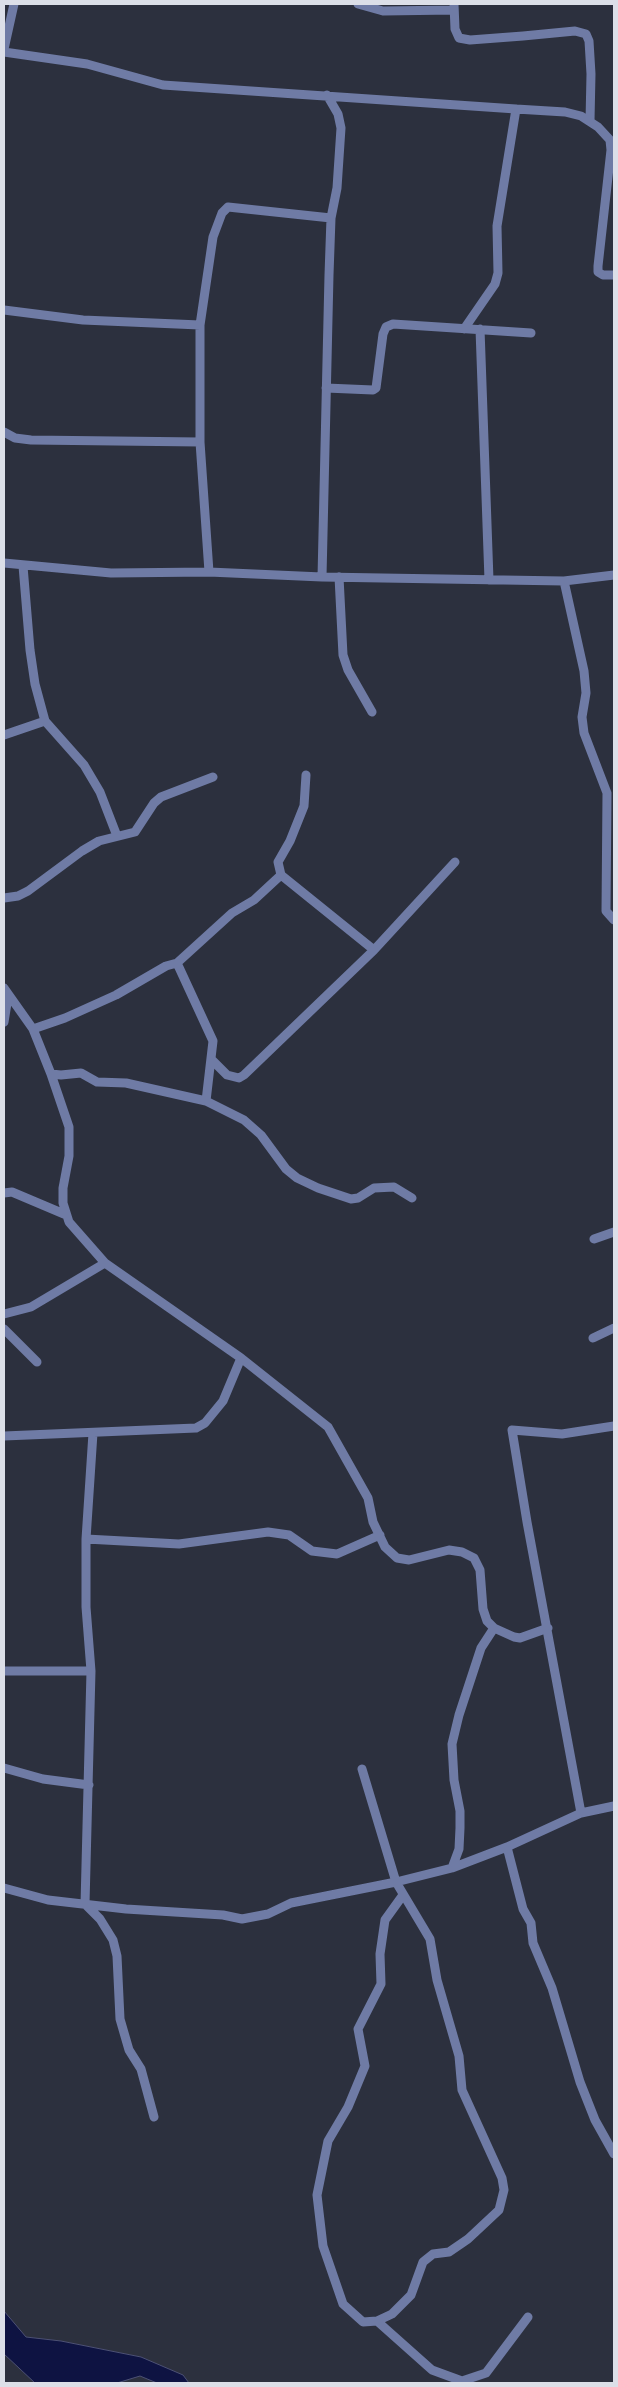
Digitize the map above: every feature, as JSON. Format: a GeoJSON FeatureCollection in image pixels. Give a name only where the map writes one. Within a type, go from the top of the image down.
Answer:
{"type":"FeatureCollection","features":[{"type":"Feature","properties":{"kind":"street"},"geometry":{"type":"LineString","coordinates":[[14,4],[4,51],[87,64],[163,84],[565,112],[590,121],[610,140],[611,150],[598,272],[604,275],[614,275]]}},
{"type":"Feature","properties":{"kind":"street"},"geometry":{"type":"LineString","coordinates":[[358,4],[383,12],[454,7],[455,29],[459,38],[470,40],[575,31],[586,34],[589,42],[591,74],[590,121]]}},
{"type":"Feature","properties":{"kind":"street"},"geometry":{"type":"LineString","coordinates":[[322,577],[331,218],[337,188],[341,128],[338,114],[327,95]]}},
{"type":"Feature","properties":{"kind":"street"},"geometry":{"type":"LineString","coordinates":[[464,328],[495,284],[498,273],[498,226],[516,109]]}},
{"type":"Feature","properties":{"kind":"street"},"geometry":{"type":"LineString","coordinates":[[209,572],[200,442],[200,325],[212,237],[225,209],[235,206],[331,218]]}},
{"type":"Feature","properties":{"kind":"street"},"geometry":{"type":"LineString","coordinates":[[4,310],[83,320],[200,325]]}},
{"type":"Feature","properties":{"kind":"street"},"geometry":{"type":"LineString","coordinates":[[326,388],[373,390],[376,388],[383,334],[386,327],[394,324],[531,333]]}},
{"type":"Feature","properties":{"kind":"street"},"geometry":{"type":"LineString","coordinates":[[480,330],[489,580]]}},
{"type":"Feature","properties":{"kind":"street"},"geometry":{"type":"LineString","coordinates":[[4,432],[15,438],[31,440],[200,442]]}},
{"type":"Feature","properties":{"kind":"street"},"geometry":{"type":"LineString","coordinates":[[4,563],[111,573],[209,572],[322,577],[564,581],[614,575]]}},
{"type":"Feature","properties":{"kind":"street"},"geometry":{"type":"LineString","coordinates":[[23,566],[30,650],[35,684],[45,722],[84,765],[100,792],[117,836]]}},
{"type":"Feature","properties":{"kind":"street"},"geometry":{"type":"LineString","coordinates":[[340,577],[343,656],[348,670],[372,712]]}},
{"type":"Feature","properties":{"kind":"street"},"geometry":{"type":"LineString","coordinates":[[564,581],[584,671],[586,693],[582,717],[584,733],[607,793],[606,910],[614,920]]}},
{"type":"Feature","properties":{"kind":"street"},"geometry":{"type":"LineString","coordinates":[[4,735],[45,722]]}},
{"type":"Feature","properties":{"kind":"street"},"geometry":{"type":"LineString","coordinates":[[306,774],[304,806],[290,841],[278,862],[281,875],[374,950]]}},
{"type":"Feature","properties":{"kind":"street"},"geometry":{"type":"LineString","coordinates":[[4,898],[18,896],[28,891],[82,850],[99,841],[135,832],[160,797],[213,777]]}},
{"type":"Feature","properties":{"kind":"street"},"geometry":{"type":"LineString","coordinates":[[211,1060],[227,1075],[239,1078],[244,1075],[374,950],[455,862]]}},
{"type":"Feature","properties":{"kind":"street"},"geometry":{"type":"LineString","coordinates":[[33,1029],[65,1018],[116,995],[166,966],[177,963],[232,913],[254,900],[281,875]]}},
{"type":"Feature","properties":{"kind":"street"},"geometry":{"type":"LineString","coordinates":[[177,963],[213,1041],[206,1101]]}},
{"type":"Feature","properties":{"kind":"street"},"geometry":{"type":"LineString","coordinates":[[4,988],[8,997],[33,1029],[69,1127],[69,1156],[63,1188],[64,1214],[68,1222],[105,1263],[241,1358],[328,1427],[368,1498],[373,1522],[385,1547],[397,1558],[409,1560],[448,1550],[462,1552],[474,1558],[480,1570],[483,1609],[487,1620],[494,1628],[520,1638],[548,1628]]}},
{"type":"Feature","properties":{"kind":"street"},"geometry":{"type":"LineString","coordinates":[[4,1022],[8,997]]}},
{"type":"Feature","properties":{"kind":"street"},"geometry":{"type":"LineString","coordinates":[[51,1074],[81,1073],[97,1082],[126,1083],[206,1101],[244,1120],[261,1135],[286,1169],[297,1178],[318,1188],[351,1198],[358,1198],[374,1188],[394,1187],[412,1198]]}},
{"type":"Feature","properties":{"kind":"street"},"geometry":{"type":"LineString","coordinates":[[4,1194],[12,1192],[64,1214]]}},
{"type":"Feature","properties":{"kind":"street"},"geometry":{"type":"LineString","coordinates":[[594,1238],[614,1232]]}},
{"type":"Feature","properties":{"kind":"street"},"geometry":{"type":"LineString","coordinates":[[4,1314],[31,1307],[105,1263]]}},
{"type":"Feature","properties":{"kind":"street"},"geometry":{"type":"LineString","coordinates":[[593,1338],[614,1328]]}},
{"type":"Feature","properties":{"kind":"street"},"geometry":{"type":"LineString","coordinates":[[4,1329],[37,1362]]}},
{"type":"Feature","properties":{"kind":"street"},"geometry":{"type":"LineString","coordinates":[[4,1436],[196,1428],[209,1419],[223,1401],[241,1358]]}},
{"type":"Feature","properties":{"kind":"street"},"geometry":{"type":"LineString","coordinates":[[582,1814],[527,1522],[512,1430],[562,1434],[614,1426]]}},
{"type":"Feature","properties":{"kind":"street"},"geometry":{"type":"LineString","coordinates":[[93,1433],[86,1539],[86,1607],[91,1671],[85,1904],[100,1919],[113,1940],[117,1956],[120,2019],[129,2050],[142,2069],[154,2117]]}},
{"type":"Feature","properties":{"kind":"street"},"geometry":{"type":"LineString","coordinates":[[86,1539],[179,1544],[268,1532],[289,1535],[312,1551],[337,1554],[380,1535]]}},
{"type":"Feature","properties":{"kind":"street"},"geometry":{"type":"LineString","coordinates":[[452,1868],[459,1849],[460,1811],[454,1780],[452,1744],[459,1715],[481,1648],[494,1628]]}},
{"type":"Feature","properties":{"kind":"street"},"geometry":{"type":"LineString","coordinates":[[4,1671],[91,1671]]}},
{"type":"Feature","properties":{"kind":"street"},"geometry":{"type":"LineString","coordinates":[[4,1768],[43,1779],[89,1785]]}},
{"type":"Feature","properties":{"kind":"street"},"geometry":{"type":"LineString","coordinates":[[362,1770],[396,1882],[430,1938],[438,1980],[459,2056],[462,2090],[502,2178],[504,2190],[499,2210],[468,2239],[449,2252],[433,2254],[423,2262],[411,2295],[392,2314],[377,2321],[364,2322],[343,2304],[323,2246],[317,2194],[328,2141],[348,2107],[365,2066],[358,2029],[381,1984],[381,1934],[384,1920],[403,1895]]}},
{"type":"Feature","properties":{"kind":"street"},"geometry":{"type":"LineString","coordinates":[[4,1888],[48,1900],[242,1918],[268,1914],[291,1903],[396,1882],[452,1868],[507,1847],[582,1814],[614,1806]]}},
{"type":"Feature","properties":{"kind":"street"},"geometry":{"type":"LineString","coordinates":[[507,1847],[520,1901],[531,1923],[533,1943],[552,1988],[580,2082],[595,2120],[614,2154]]}},
{"type":"Feature","properties":{"kind":"street"},"geometry":{"type":"LineString","coordinates":[[377,2321],[432,2370],[462,2381],[486,2374],[528,2317]]}},
{"type":"Feature","properties":{"kind":"shaded area"},"geometry":{"type":"Polygon","coordinates":[[[4,2311],[26,2337],[61,2341],[141,2357],[183,2375],[189,2383],[157,2383],[140,2376],[117,2383],[35,2383],[4,2354],[4,2311]]]}}]}
